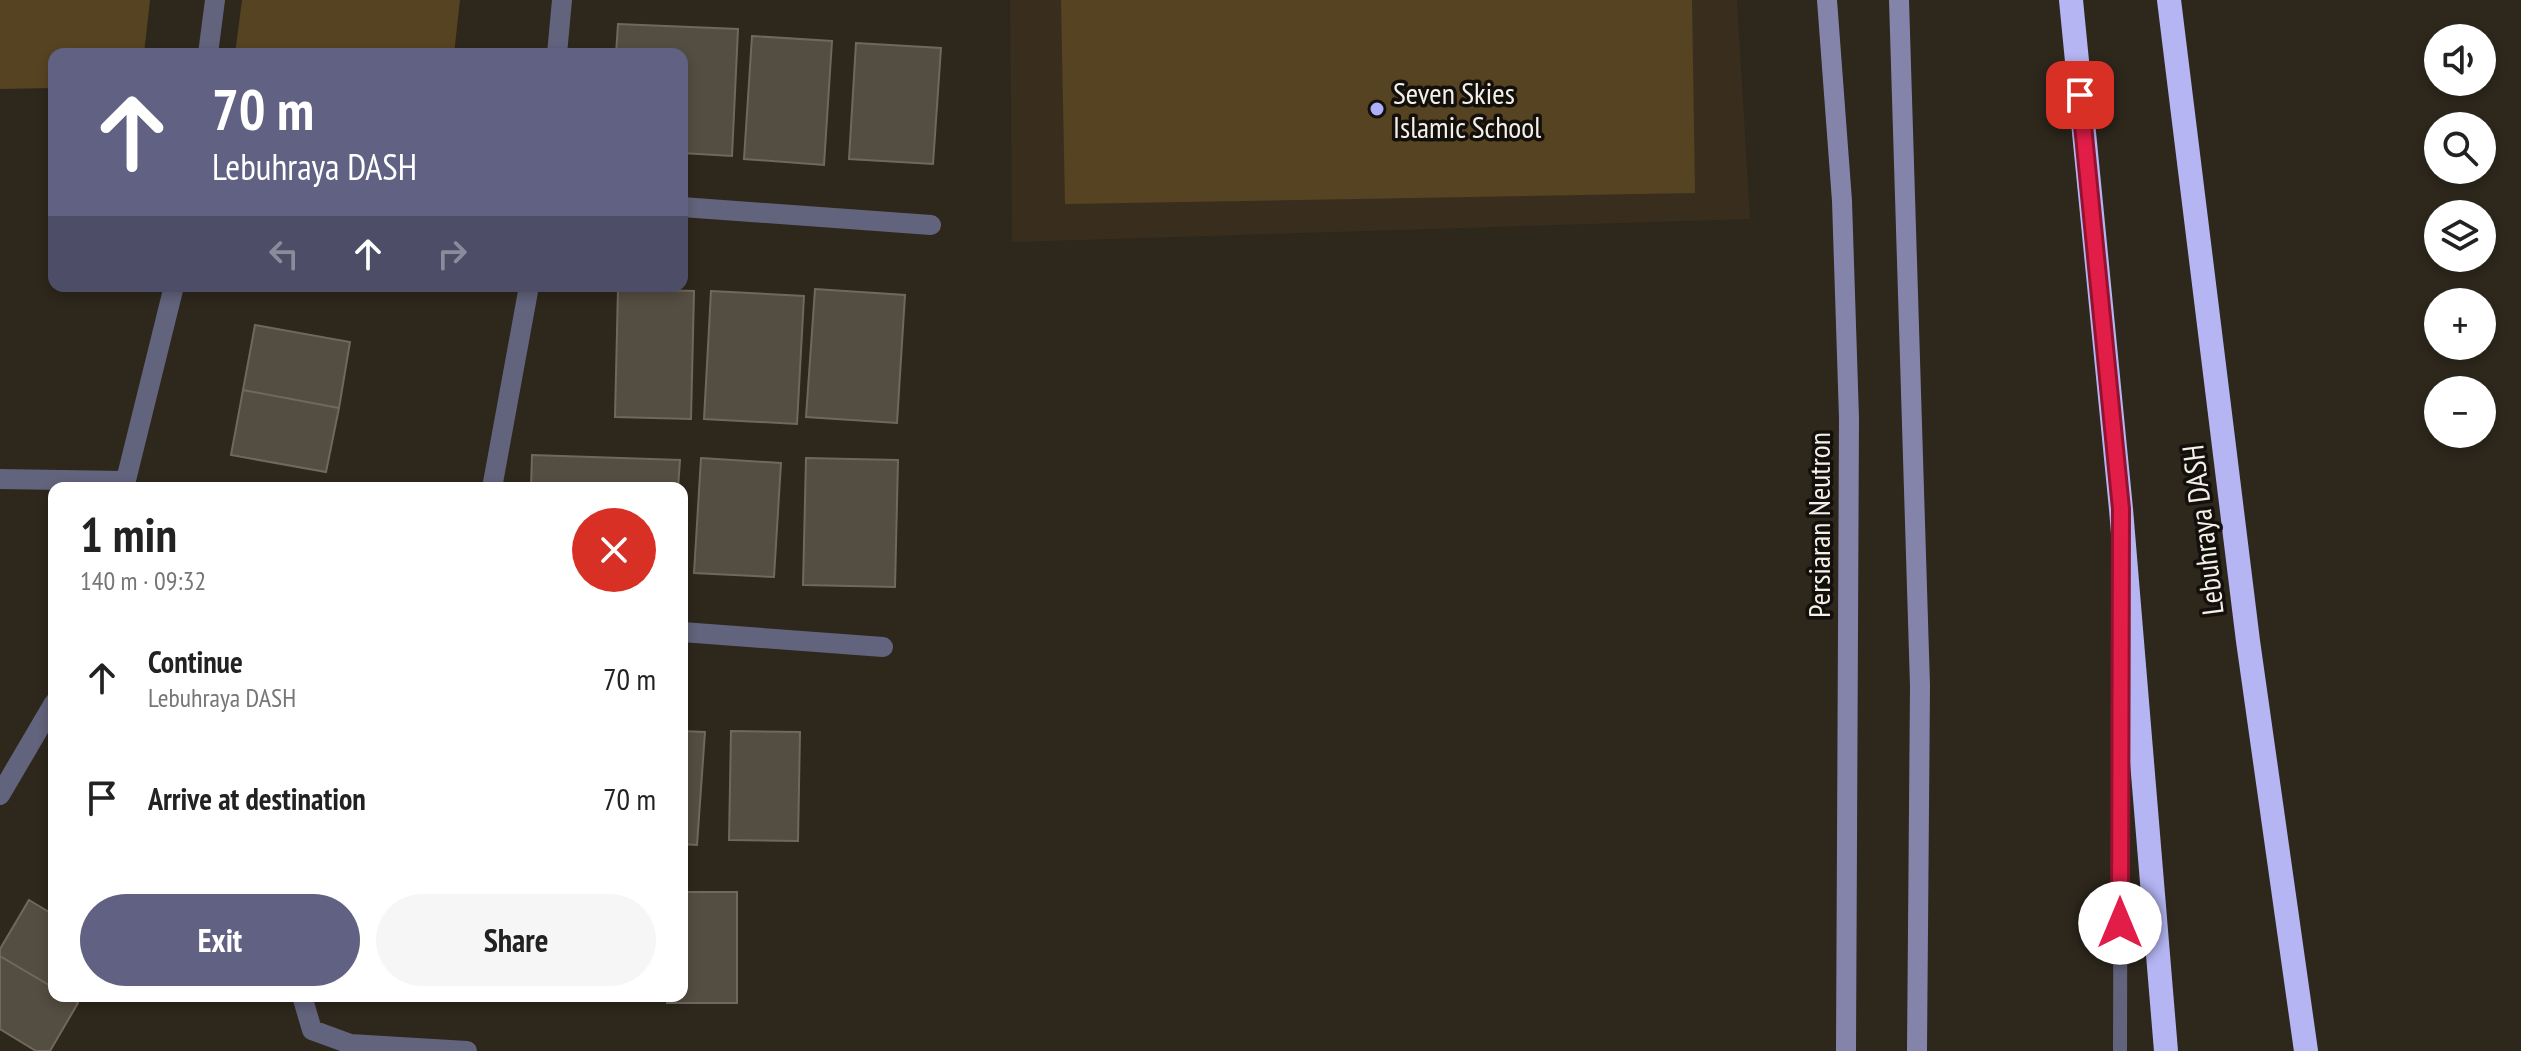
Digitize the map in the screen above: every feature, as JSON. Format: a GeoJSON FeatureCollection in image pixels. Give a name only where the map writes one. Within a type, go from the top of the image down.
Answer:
{"type":"FeatureCollection","features":[{"type":"Feature","properties":{"kind":"highway"},"geometry":{"type":"LineString","coordinates":[[2071,0],[2121,509],[2166,1051]]}},
{"type":"Feature","properties":{"kind":"highway","name":"Lebuhraya DASH"},"geometry":{"type":"LineString","coordinates":[[2169,0],[2248,641],[2306,1051]]}},
{"type":"Feature","properties":{"kind":"street"},"geometry":{"type":"LineString","coordinates":[[209,48],[215,0]]}},
{"type":"Feature","properties":{"kind":"street"},"geometry":{"type":"LineString","coordinates":[[558,48],[562,0]]}},
{"type":"Feature","properties":{"kind":"street","name":"Persiaran Neutron"},"geometry":{"type":"LineString","coordinates":[[1827,0],[1842,201],[1849,418],[1846,1051]]}},
{"type":"Feature","properties":{"kind":"street"},"geometry":{"type":"LineString","coordinates":[[1899,0],[1920,686],[1917,1051]]}},
{"type":"Feature","properties":{"kind":"street"},"geometry":{"type":"LineString","coordinates":[[688,207],[931,225]]}},
{"type":"Feature","properties":{"kind":"street"},"geometry":{"type":"LineString","coordinates":[[125,482],[173,292]]}},
{"type":"Feature","properties":{"kind":"street"},"geometry":{"type":"LineString","coordinates":[[493,482],[528,292]]}},
{"type":"Feature","properties":{"kind":"street"},"geometry":{"type":"LineString","coordinates":[[0,479],[75,482]]}},
{"type":"Feature","properties":{"kind":"street"},"geometry":{"type":"LineString","coordinates":[[688,632],[883,647]]}},
{"type":"Feature","properties":{"kind":"street"},"geometry":{"type":"LineString","coordinates":[[0,795],[48,713]]}},
{"type":"Feature","properties":{"kind":"street"},"geometry":{"type":"LineString","coordinates":[[304,1002],[312,1030],[350,1044],[467,1051]]}},
{"type":"Feature","properties":{"kind":"lane"},"geometry":{"type":"LineString","coordinates":[[2120,1051],[2121,509]]}},
{"type":"Feature","properties":{"kind":"shaded area"},"geometry":{"type":"Polygon","coordinates":[[[0,0],[150,0],[145,48],[48,48],[48,88],[0,89],[0,0]]]}},
{"type":"Feature","properties":{"kind":"shaded area"},"geometry":{"type":"Polygon","coordinates":[[[242,0],[460,0],[455,48],[236,48],[242,0]]]}},
{"type":"Feature","properties":{"kind":"shaded area","name":"Seven Skies Islamic School"},"geometry":{"type":"Polygon","coordinates":[[[1010,0],[1737,0],[1750,219],[1012,242],[1010,0]]]}},
{"type":"Feature","properties":{"kind":"shaded area","name":"Seven Skies Islamic School"},"geometry":{"type":"Polygon","coordinates":[[[1061,0],[1692,0],[1695,193],[1065,204],[1061,0]]]}},
{"type":"Feature","properties":{"kind":"building"},"geometry":{"type":"Polygon","coordinates":[[[618,24],[738,29],[732,156],[688,153],[688,48],[616,48],[618,24]]]}},
{"type":"Feature","properties":{"kind":"building"},"geometry":{"type":"Polygon","coordinates":[[[752,36],[832,41],[824,165],[744,159],[752,36]]]}},
{"type":"Feature","properties":{"kind":"building"},"geometry":{"type":"Polygon","coordinates":[[[856,43],[941,48],[933,164],[849,159],[856,43]]]}},
{"type":"Feature","properties":{"kind":"building"},"geometry":{"type":"Polygon","coordinates":[[[815,289],[905,295],[897,423],[806,417],[815,289]]]}},
{"type":"Feature","properties":{"kind":"building"},"geometry":{"type":"Polygon","coordinates":[[[694,291],[691,419],[615,417],[618,292],[694,291]]]}},
{"type":"Feature","properties":{"kind":"building"},"geometry":{"type":"Polygon","coordinates":[[[711,291],[804,296],[797,424],[704,419],[711,291]]]}},
{"type":"Feature","properties":{"kind":"building"},"geometry":{"type":"Polygon","coordinates":[[[255,325],[350,342],[339,408],[243,390],[255,325]]]}},
{"type":"Feature","properties":{"kind":"building"},"geometry":{"type":"Polygon","coordinates":[[[243,390],[339,408],[326,472],[231,455],[243,390]]]}},
{"type":"Feature","properties":{"kind":"building"},"geometry":{"type":"Polygon","coordinates":[[[532,455],[680,460],[678,482],[531,482],[532,455]]]}},
{"type":"Feature","properties":{"kind":"building"},"geometry":{"type":"Polygon","coordinates":[[[701,458],[781,463],[774,577],[694,573],[701,458]]]}},
{"type":"Feature","properties":{"kind":"building"},"geometry":{"type":"Polygon","coordinates":[[[806,458],[898,460],[895,587],[803,585],[806,458]]]}},
{"type":"Feature","properties":{"kind":"building"},"geometry":{"type":"Polygon","coordinates":[[[688,731],[705,732],[697,845],[688,844],[688,731]]]}},
{"type":"Feature","properties":{"kind":"building"},"geometry":{"type":"Polygon","coordinates":[[[731,731],[800,732],[798,841],[729,840],[731,731]]]}},
{"type":"Feature","properties":{"kind":"building"},"geometry":{"type":"Polygon","coordinates":[[[688,892],[737,892],[737,1003],[667,1003],[688,1002],[688,892]]]}},
{"type":"Feature","properties":{"kind":"building"},"geometry":{"type":"Polygon","coordinates":[[[29,900],[48,911],[48,984],[0,956],[0,949],[29,900]]]}},
{"type":"Feature","properties":{"kind":"building"},"geometry":{"type":"Polygon","coordinates":[[[0,956],[48,984],[48,1002],[78,1003],[50,1051],[36,1051],[0,1029],[0,956]]]}},
{"type":"Feature","properties":{"kind":"place","name":"Seven Skies Islamic School"},"geometry":{"type":"Point","coordinates":[1377,109]}},
{"type":"Feature","properties":{"kind":"route"},"geometry":{"type":"LineString","coordinates":[[2080,95],[2121,509],[2120,923]]}}]}
